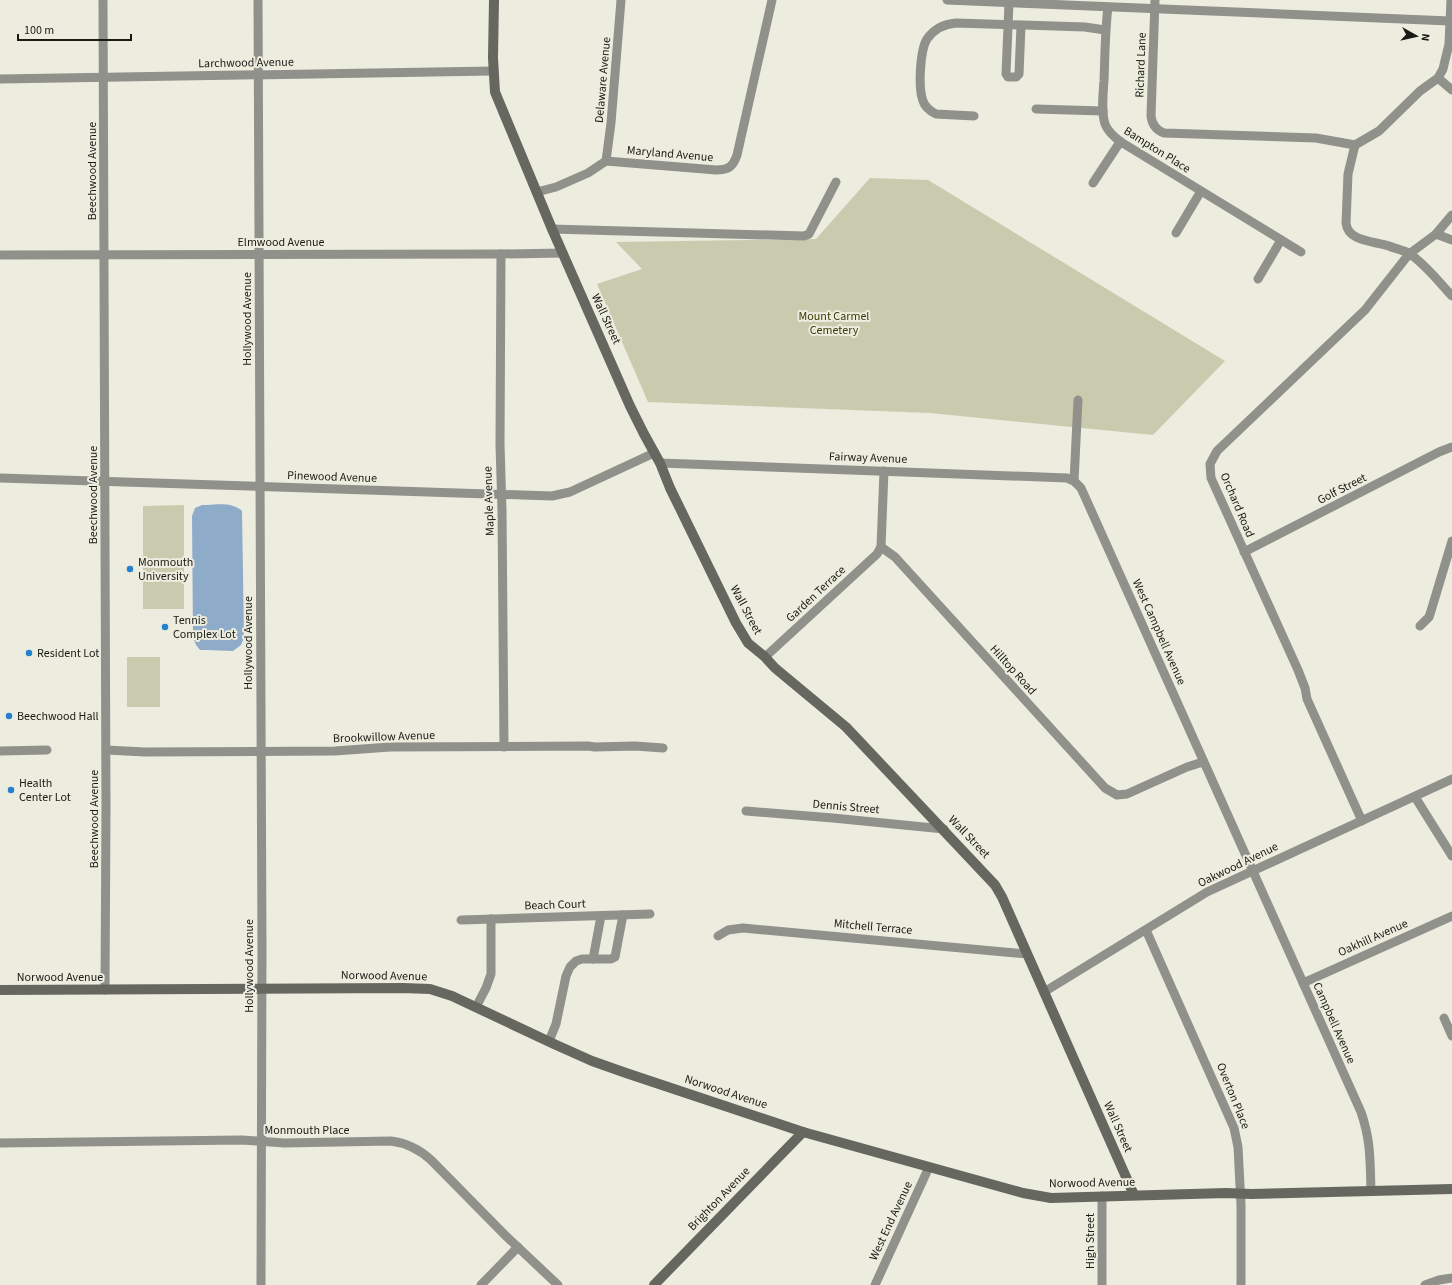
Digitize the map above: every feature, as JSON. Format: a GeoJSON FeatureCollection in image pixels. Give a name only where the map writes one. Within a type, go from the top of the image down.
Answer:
{"type":"FeatureCollection","features":[{"type":"Feature","properties":{"kind":"street","name":"Beechwood Avenue"},"geometry":{"type":"LineString","coordinates":[[103,0],[106,990]]}},
{"type":"Feature","properties":{"kind":"street","name":"Hollywood Avenue"},"geometry":{"type":"LineString","coordinates":[[258,0],[262,988],[261,1285]]}},
{"type":"Feature","properties":{"kind":"street","name":"Wall Street"},"geometry":{"type":"LineString","coordinates":[[494,0],[493,71],[495,92],[552,229],[630,406],[660,463],[670,488],[736,623],[748,643],[765,657],[775,668],[846,727],[944,829],[995,885],[1134,1195]]}},
{"type":"Feature","properties":{"kind":"street","name":"Delaware Avenue"},"geometry":{"type":"LineString","coordinates":[[606,161],[611,123],[621,0]]}},
{"type":"Feature","properties":{"kind":"street","name":"Maryland Avenue"},"geometry":{"type":"LineString","coordinates":[[606,161],[716,170],[726,170],[733,165],[737,155],[772,0]]}},
{"type":"Feature","properties":{"kind":"street"},"geometry":{"type":"LineString","coordinates":[[948,0],[1108,7],[1155,5],[1450,21]]}},
{"type":"Feature","properties":{"kind":"street"},"geometry":{"type":"LineString","coordinates":[[1451,0],[1449,44],[1446,58],[1438,78],[1420,92],[1379,131],[1355,145],[1348,174],[1346,223],[1350,234],[1357,238],[1378,242],[1409,254],[1431,273],[1452,296]]}},
{"type":"Feature","properties":{"kind":"street"},"geometry":{"type":"LineString","coordinates":[[1009,3],[1006,74],[1008,77],[1016,77],[1019,74],[1021,26]]}},
{"type":"Feature","properties":{"kind":"street","name":"Richard Lane"},"geometry":{"type":"LineString","coordinates":[[1155,5],[1150,116],[1156,129]]}},
{"type":"Feature","properties":{"kind":"street","name":"Bampton Place"},"geometry":{"type":"LineString","coordinates":[[1108,7],[1105,30],[1103,111],[1105,123],[1109,131],[1121,142],[1301,252]]}},
{"type":"Feature","properties":{"kind":"street"},"geometry":{"type":"LineString","coordinates":[[974,116],[940,115],[930,111],[923,102],[920,88],[922,52],[929,36],[935,30],[949,24],[1008,25],[1105,30]]}},
{"type":"Feature","properties":{"kind":"street","name":"Larchwood Avenue"},"geometry":{"type":"LineString","coordinates":[[0,79],[493,71]]}},
{"type":"Feature","properties":{"kind":"street"},"geometry":{"type":"LineString","coordinates":[[1438,78],[1452,90]]}},
{"type":"Feature","properties":{"kind":"street"},"geometry":{"type":"LineString","coordinates":[[1036,109],[1103,111]]}},
{"type":"Feature","properties":{"kind":"street","name":"Bampton Place"},"geometry":{"type":"LineString","coordinates":[[1156,129],[1164,133],[1316,138],[1355,145]]}},
{"type":"Feature","properties":{"kind":"street"},"geometry":{"type":"LineString","coordinates":[[1094,183],[1121,142]]}},
{"type":"Feature","properties":{"kind":"street"},"geometry":{"type":"LineString","coordinates":[[537,192],[556,187],[588,173],[606,161]]}},
{"type":"Feature","properties":{"kind":"street"},"geometry":{"type":"LineString","coordinates":[[552,229],[804,236],[809,234],[836,182]]}},
{"type":"Feature","properties":{"kind":"street"},"geometry":{"type":"LineString","coordinates":[[1176,234],[1201,191]]}},
{"type":"Feature","properties":{"kind":"street","name":"Orchard Road"},"geometry":{"type":"LineString","coordinates":[[1362,821],[1308,699],[1298,670],[1211,478],[1210,469],[1216,451],[1365,310],[1409,254],[1436,234],[1452,215]]}},
{"type":"Feature","properties":{"kind":"street"},"geometry":{"type":"LineString","coordinates":[[1436,234],[1452,240]]}},
{"type":"Feature","properties":{"kind":"street"},"geometry":{"type":"LineString","coordinates":[[1258,279],[1282,240]]}},
{"type":"Feature","properties":{"kind":"street","name":"Elmwood Avenue"},"geometry":{"type":"LineString","coordinates":[[0,255],[563,253]]}},
{"type":"Feature","properties":{"kind":"street","name":"Maple Avenue"},"geometry":{"type":"LineString","coordinates":[[501,254],[500,444],[504,747]]}},
{"type":"Feature","properties":{"kind":"street"},"geometry":{"type":"LineString","coordinates":[[1074,481],[1078,400]]}},
{"type":"Feature","properties":{"kind":"street","name":"Golf Street"},"geometry":{"type":"LineString","coordinates":[[1244,552],[1439,452],[1452,447]]}},
{"type":"Feature","properties":{"kind":"street","name":"Pinewood Avenue"},"geometry":{"type":"LineString","coordinates":[[0,478],[552,496],[566,494],[654,453]]}},
{"type":"Feature","properties":{"kind":"street","name":"Fairway Avenue"},"geometry":{"type":"LineString","coordinates":[[660,463],[1068,478],[1074,481]]}},
{"type":"Feature","properties":{"kind":"street"},"geometry":{"type":"LineString","coordinates":[[881,547],[884,471]]}},
{"type":"Feature","properties":{"kind":"street","name":"West Campbell Avenue"},"geometry":{"type":"LineString","coordinates":[[1074,481],[1081,488],[1193,736],[1203,762],[1253,870]]}},
{"type":"Feature","properties":{"kind":"street"},"geometry":{"type":"LineString","coordinates":[[1420,626],[1429,617],[1452,541]]}},
{"type":"Feature","properties":{"kind":"street","name":"Garden Terrace"},"geometry":{"type":"LineString","coordinates":[[765,657],[877,554],[881,547]]}},
{"type":"Feature","properties":{"kind":"street","name":"Hilltop Road"},"geometry":{"type":"LineString","coordinates":[[881,547],[894,557],[1108,791],[1117,795],[1127,794],[1203,762]]}},
{"type":"Feature","properties":{"kind":"street","name":"Brookwillow Avenue"},"geometry":{"type":"LineString","coordinates":[[106,750],[145,752],[335,751],[390,748],[504,747],[635,746],[663,748]]}},
{"type":"Feature","properties":{"kind":"street"},"geometry":{"type":"LineString","coordinates":[[0,751],[47,750]]}},
{"type":"Feature","properties":{"kind":"street","name":"Oakwood Avenue"},"geometry":{"type":"LineString","coordinates":[[1044,992],[1207,892],[1452,779]]}},
{"type":"Feature","properties":{"kind":"street"},"geometry":{"type":"LineString","coordinates":[[1415,797],[1452,856]]}},
{"type":"Feature","properties":{"kind":"street","name":"Dennis Street"},"geometry":{"type":"LineString","coordinates":[[746,811],[944,829]]}},
{"type":"Feature","properties":{"kind":"street","name":"Campbell Avenue"},"geometry":{"type":"LineString","coordinates":[[1253,870],[1366,1125],[1370,1144],[1371,1191]]}},
{"type":"Feature","properties":{"kind":"street","name":"Beach Court"},"geometry":{"type":"LineString","coordinates":[[461,920],[650,914]]}},
{"type":"Feature","properties":{"kind":"street"},"geometry":{"type":"LineString","coordinates":[[549,1041],[556,1024],[568,971],[576,961],[582,959],[612,959],[614,957],[623,915]]}},
{"type":"Feature","properties":{"kind":"street"},"geometry":{"type":"LineString","coordinates":[[593,959],[601,916]]}},
{"type":"Feature","properties":{"kind":"street","name":"Oakhill Avenue"},"geometry":{"type":"LineString","coordinates":[[1303,983],[1452,916]]}},
{"type":"Feature","properties":{"kind":"street"},"geometry":{"type":"LineString","coordinates":[[476,1007],[486,988],[491,974],[491,919]]}},
{"type":"Feature","properties":{"kind":"street","name":"Mitchell Terrace"},"geometry":{"type":"LineString","coordinates":[[718,936],[728,930],[743,928],[957,946],[1027,954]]}},
{"type":"Feature","properties":{"kind":"street","name":"Overton Place"},"geometry":{"type":"LineString","coordinates":[[1146,930],[1234,1128],[1238,1147],[1241,1285]]}},
{"type":"Feature","properties":{"kind":"street","name":"Norwood Avenue"},"geometry":{"type":"LineString","coordinates":[[0,990],[262,988],[430,989],[452,996],[592,1061],[626,1073],[803,1132],[1030,1195],[1052,1198],[1452,1189]]}},
{"type":"Feature","properties":{"kind":"street"},"geometry":{"type":"LineString","coordinates":[[1444,1018],[1452,1036]]}},
{"type":"Feature","properties":{"kind":"street","name":"Brighton Avenue"},"geometry":{"type":"LineString","coordinates":[[654,1285],[803,1132]]}},
{"type":"Feature","properties":{"kind":"street","name":"Monmouth Place"},"geometry":{"type":"LineString","coordinates":[[0,1143],[242,1140],[284,1144],[404,1143],[415,1148],[431,1160],[558,1285]]}},
{"type":"Feature","properties":{"kind":"street","name":"West End Avenue"},"geometry":{"type":"LineString","coordinates":[[875,1285],[929,1167]]}},
{"type":"Feature","properties":{"kind":"street","name":"High Street"},"geometry":{"type":"LineString","coordinates":[[1102,1196],[1102,1285]]}},
{"type":"Feature","properties":{"kind":"street"},"geometry":{"type":"LineString","coordinates":[[481,1285],[518,1247]]}},
{"type":"Feature","properties":{"kind":"street"},"geometry":{"type":"LineString","coordinates":[[1425,1285],[1439,1280],[1452,1278]]}},
{"type":"Feature","properties":{"kind":"green space","name":"Mount Carmel Cemetery"},"geometry":{"type":"Polygon","coordinates":[[[870,178],[928,180],[1225,361],[1153,435],[930,413],[648,402],[597,284],[642,269],[616,242],[816,239],[870,178]]]}},
{"type":"Feature","properties":{"kind":"green space"},"geometry":{"type":"Polygon","coordinates":[[[184,505],[184,609],[143,609],[143,506],[184,505]]]}},
{"type":"Feature","properties":{"kind":"green space"},"geometry":{"type":"Polygon","coordinates":[[[127,657],[160,657],[160,707],[127,707],[127,657]]]}},
{"type":"Feature","properties":{"kind":"water"},"geometry":{"type":"Polygon","coordinates":[[[202,505],[228,505],[242,511],[244,638],[241,645],[233,651],[200,650],[193,637],[192,516],[195,508],[202,505]]]}},
{"type":"Feature","properties":{"kind":"place","name":"Monmouth University"},"geometry":{"type":"Point","coordinates":[130,569]}},
{"type":"Feature","properties":{"kind":"place","name":"Tennis Complex Lot"},"geometry":{"type":"Point","coordinates":[165,627]}},
{"type":"Feature","properties":{"kind":"place","name":"Resident Lot"},"geometry":{"type":"Point","coordinates":[29,653]}},
{"type":"Feature","properties":{"kind":"place","name":"Beechwood Hall"},"geometry":{"type":"Point","coordinates":[9,716]}},
{"type":"Feature","properties":{"kind":"place","name":"Health Center Lot"},"geometry":{"type":"Point","coordinates":[11,790]}}]}
